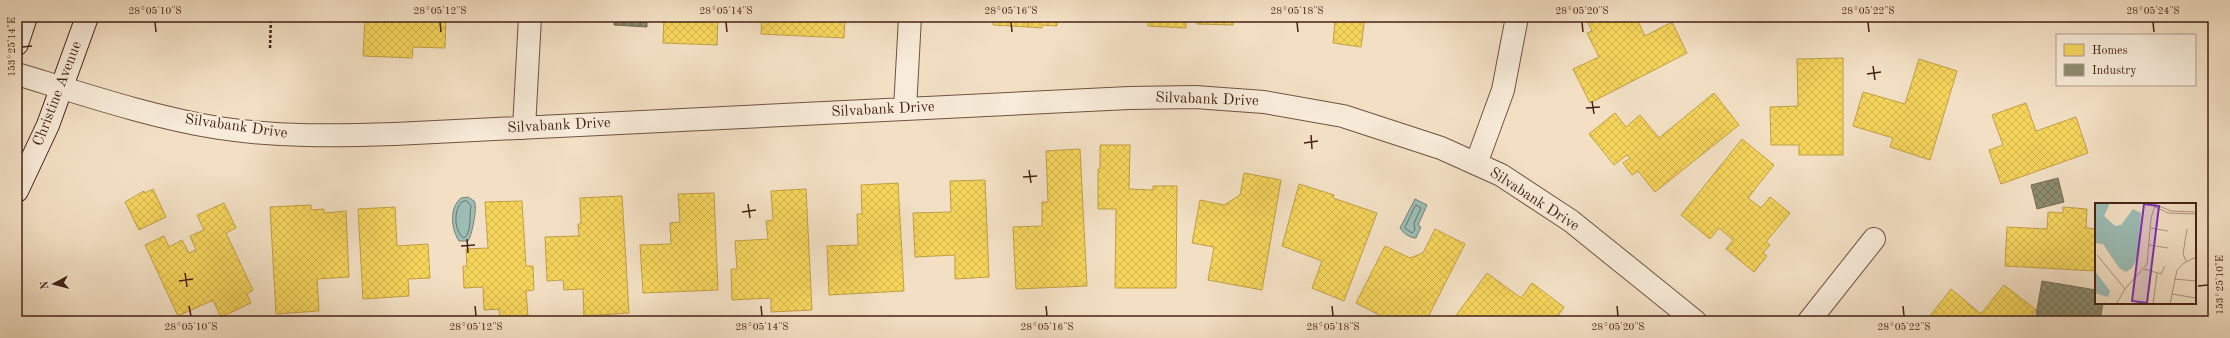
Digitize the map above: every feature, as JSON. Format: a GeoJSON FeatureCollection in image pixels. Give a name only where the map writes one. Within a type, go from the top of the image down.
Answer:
{"type":"FeatureCollection","features":[{"type":"Feature","properties":{"kind":"street"},"geometry":{"type":"LineString","coordinates":[[17,44],[26,17]]}},
{"type":"Feature","properties":{"kind":"street","name":"Christine Avenue"},"geometry":{"type":"LineString","coordinates":[[17,191],[48,125],[87,17]]}},
{"type":"Feature","properties":{"kind":"street"},"geometry":{"type":"LineString","coordinates":[[524,128],[530,17]]}},
{"type":"Feature","properties":{"kind":"street"},"geometry":{"type":"LineString","coordinates":[[905,109],[910,17]]}},
{"type":"Feature","properties":{"kind":"street"},"geometry":{"type":"LineString","coordinates":[[1476,164],[1503,90],[1517,17]]}},
{"type":"Feature","properties":{"kind":"street","name":"Silvabank Drive"},"geometry":{"type":"LineString","coordinates":[[17,74],[61,88],[178,119],[220,128],[305,136],[524,128],[1129,98],[1195,97],[1264,102],[1344,116],[1434,146],[1501,175],[1571,221],[1695,321]]}},
{"type":"Feature","properties":{"kind":"street"},"geometry":{"type":"LineString","coordinates":[[1809,321],[1874,239]]}},
{"type":"Feature","properties":{"kind":"path"},"geometry":{"type":"LineString","coordinates":[[270,48],[271,17]]}},
{"type":"Feature","properties":{"kind":"water"},"geometry":{"type":"Polygon","coordinates":[[[468,197],[474,201],[475,204],[473,227],[468,241],[459,241],[454,231],[452,219],[454,207],[461,198],[468,197]]]}},
{"type":"Feature","properties":{"kind":"water"},"geometry":{"type":"Polygon","coordinates":[[[1415,199],[1427,205],[1418,225],[1421,227],[1416,238],[1407,235],[1400,228],[1415,199]]]}},
{"type":"Feature","properties":{"kind":"building: Homes"},"geometry":{"type":"Polygon","coordinates":[[[365,17],[446,17],[445,48],[413,47],[412,58],[363,56],[365,17]]]}},
{"type":"Feature","properties":{"kind":"building: Homes"},"geometry":{"type":"Polygon","coordinates":[[[664,17],[718,17],[717,45],[663,43],[664,17]]]}},
{"type":"Feature","properties":{"kind":"building: Homes"},"geometry":{"type":"Polygon","coordinates":[[[762,17],[845,17],[844,38],[761,34],[762,17]]]}},
{"type":"Feature","properties":{"kind":"building: Homes"},"geometry":{"type":"Polygon","coordinates":[[[994,17],[1029,17],[1028,27],[993,25],[994,17]]]}},
{"type":"Feature","properties":{"kind":"building: Homes"},"geometry":{"type":"Polygon","coordinates":[[[1029,17],[1057,17],[1057,26],[1042,25],[1042,28],[1028,27],[1029,17]]]}},
{"type":"Feature","properties":{"kind":"building: Homes"},"geometry":{"type":"Polygon","coordinates":[[[1112,17],[1186,17],[1186,28],[1148,26],[1148,21],[1112,19],[1112,17]]]}},
{"type":"Feature","properties":{"kind":"building: Homes"},"geometry":{"type":"Polygon","coordinates":[[[1197,17],[1233,17],[1233,25],[1197,24],[1197,17]]]}},
{"type":"Feature","properties":{"kind":"building: Homes"},"geometry":{"type":"Polygon","coordinates":[[[1320,17],[1365,17],[1361,47],[1333,43],[1335,22],[1323,21],[1320,17]]]}},
{"type":"Feature","properties":{"kind":"building: Homes"},"geometry":{"type":"Polygon","coordinates":[[[1415,17],[1433,17],[1432,19],[1415,17]]]}},
{"type":"Feature","properties":{"kind":"building: Homes"},"geometry":{"type":"Polygon","coordinates":[[[1599,17],[1636,17],[1645,36],[1672,22],[1687,53],[1590,103],[1573,69],[1599,57],[1587,33],[1592,31],[1588,23],[1599,17]]]}},
{"type":"Feature","properties":{"kind":"building: Homes"},"geometry":{"type":"Polygon","coordinates":[[[1843,58],[1843,155],[1799,155],[1799,145],[1771,145],[1770,107],[1798,106],[1797,59],[1843,58]]]}},
{"type":"Feature","properties":{"kind":"building: Homes"},"geometry":{"type":"Polygon","coordinates":[[[1919,59],[1957,71],[1930,160],[1890,147],[1893,138],[1853,126],[1863,92],[1905,104],[1919,59]]]}},
{"type":"Feature","properties":{"kind":"building: Homes"},"geometry":{"type":"Polygon","coordinates":[[[1714,93],[1739,125],[1655,192],[1638,171],[1632,175],[1623,163],[1630,158],[1627,155],[1614,165],[1589,134],[1615,113],[1626,127],[1640,115],[1659,138],[1714,93]]]}},
{"type":"Feature","properties":{"kind":"building: Homes"},"geometry":{"type":"Polygon","coordinates":[[[2026,103],[2036,131],[2076,117],[2088,153],[2001,184],[1989,150],[2003,145],[1992,115],[2026,103]]]}},
{"type":"Feature","properties":{"kind":"building: Homes"},"geometry":{"type":"Polygon","coordinates":[[[1742,139],[1774,165],[1748,198],[1761,208],[1770,197],[1790,213],[1766,242],[1770,245],[1763,253],[1767,256],[1754,272],[1726,249],[1733,240],[1719,228],[1710,239],[1681,215],[1742,139]]]}},
{"type":"Feature","properties":{"kind":"building: Homes"},"geometry":{"type":"Polygon","coordinates":[[[1100,145],[1130,145],[1129,189],[1153,190],[1153,186],[1177,186],[1176,288],[1115,288],[1116,209],[1098,209],[1098,169],[1100,169],[1100,145]]]}},
{"type":"Feature","properties":{"kind":"building: Homes"},"geometry":{"type":"Polygon","coordinates":[[[1080,149],[1087,286],[1016,289],[1013,227],[1042,226],[1042,202],[1048,202],[1046,151],[1080,149]]]}},
{"type":"Feature","properties":{"kind":"building: Homes"},"geometry":{"type":"Polygon","coordinates":[[[1244,173],[1281,180],[1262,290],[1208,280],[1214,247],[1192,243],[1200,200],[1224,205],[1240,195],[1244,173]]]}},
{"type":"Feature","properties":{"kind":"building: Homes"},"geometry":{"type":"Polygon","coordinates":[[[985,180],[989,277],[955,279],[955,255],[915,257],[913,213],[951,212],[950,181],[985,180]]]}},
{"type":"Feature","properties":{"kind":"building: Homes"},"geometry":{"type":"Polygon","coordinates":[[[898,183],[904,291],[829,295],[827,246],[858,245],[857,214],[862,214],[861,185],[898,183]]]}},
{"type":"Feature","properties":{"kind":"building: Homes"},"geometry":{"type":"Polygon","coordinates":[[[1299,184],[1334,195],[1333,198],[1377,213],[1344,301],[1312,288],[1322,261],[1282,246],[1299,184]]]}},
{"type":"Feature","properties":{"kind":"building: Homes"},"geometry":{"type":"Polygon","coordinates":[[[153,189],[166,217],[139,230],[125,202],[144,191],[145,193],[153,189]]]}},
{"type":"Feature","properties":{"kind":"building: Homes"},"geometry":{"type":"Polygon","coordinates":[[[806,189],[812,310],[771,312],[771,298],[732,300],[731,269],[737,269],[735,241],[768,239],[766,221],[773,220],[771,191],[806,189]]]}},
{"type":"Feature","properties":{"kind":"building: Homes"},"geometry":{"type":"Polygon","coordinates":[[[714,193],[718,290],[643,293],[640,245],[671,244],[670,223],[680,222],[678,194],[714,193]]]}},
{"type":"Feature","properties":{"kind":"building: Homes"},"geometry":{"type":"Polygon","coordinates":[[[622,196],[629,313],[584,316],[583,289],[564,290],[563,280],[547,281],[545,237],[579,236],[578,224],[581,224],[580,198],[622,196]]]}},
{"type":"Feature","properties":{"kind":"building: Homes"},"geometry":{"type":"Polygon","coordinates":[[[522,201],[526,266],[533,266],[534,290],[526,291],[528,317],[500,318],[499,309],[484,310],[483,287],[464,288],[463,266],[467,266],[466,249],[488,248],[485,202],[522,201]]]}},
{"type":"Feature","properties":{"kind":"building: Homes"},"geometry":{"type":"Polygon","coordinates":[[[224,203],[236,228],[226,233],[253,290],[247,294],[251,303],[221,317],[213,300],[178,316],[145,245],[164,236],[169,247],[182,240],[189,253],[196,250],[190,236],[204,230],[197,215],[224,203]]]}},
{"type":"Feature","properties":{"kind":"building: Homes"},"geometry":{"type":"Polygon","coordinates":[[[311,205],[311,210],[324,209],[324,213],[346,211],[349,277],[317,279],[319,311],[276,314],[270,207],[311,205]]]}},
{"type":"Feature","properties":{"kind":"building: Homes"},"geometry":{"type":"Polygon","coordinates":[[[395,207],[397,246],[428,244],[430,278],[408,279],[409,296],[363,299],[358,209],[395,207]]]}},
{"type":"Feature","properties":{"kind":"building: Homes"},"geometry":{"type":"Polygon","coordinates":[[[2063,207],[2087,209],[2086,228],[2095,229],[2095,271],[2005,266],[2007,227],[2047,229],[2048,212],[2063,213],[2063,207]]]}},
{"type":"Feature","properties":{"kind":"building: Homes"},"geometry":{"type":"Polygon","coordinates":[[[1435,229],[1465,244],[1426,321],[1391,321],[1356,303],[1385,246],[1410,258],[1423,253],[1435,229]]]}},
{"type":"Feature","properties":{"kind":"building: Homes"},"geometry":{"type":"Polygon","coordinates":[[[1487,273],[1521,298],[1532,283],[1564,307],[1554,321],[1452,321],[1487,273]]]}},
{"type":"Feature","properties":{"kind":"building: Homes"},"geometry":{"type":"Polygon","coordinates":[[[2004,285],[2036,310],[2028,321],[1936,321],[1930,316],[1951,289],[1981,314],[2004,285]]]}},
{"type":"Feature","properties":{"kind":"building: Industry"},"geometry":{"type":"Polygon","coordinates":[[[614,17],[647,17],[647,27],[614,25],[614,17]]]}},
{"type":"Feature","properties":{"kind":"building: Industry"},"geometry":{"type":"Polygon","coordinates":[[[2058,178],[2064,202],[2037,209],[2031,185],[2058,178]]]}},
{"type":"Feature","properties":{"kind":"building: Industry"},"geometry":{"type":"Polygon","coordinates":[[[2042,281],[2095,290],[2095,304],[2103,304],[2100,321],[2070,321],[2036,315],[2042,281]]]}}]}
